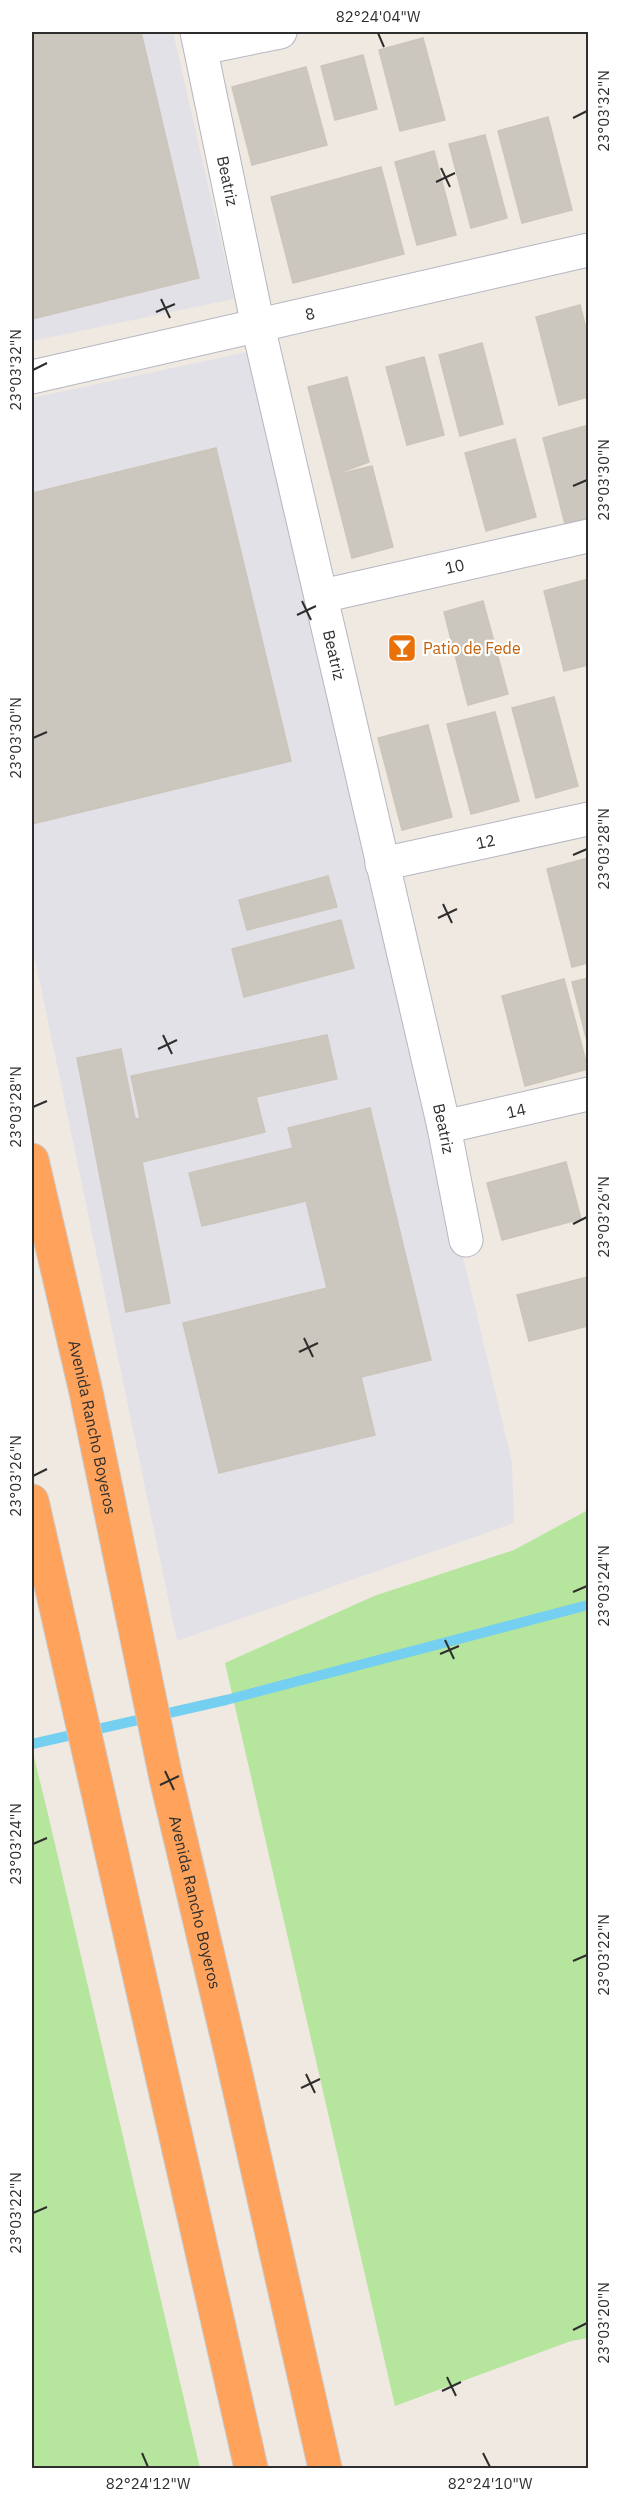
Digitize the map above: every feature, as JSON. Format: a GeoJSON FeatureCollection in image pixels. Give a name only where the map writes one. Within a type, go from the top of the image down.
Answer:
{"type":"FeatureCollection","features":[{"type":"Feature","properties":{"kind":"highway","name":"Avenida Rancho Boyeros"},"geometry":{"type":"LineString","coordinates":[[32,1160],[86,1392],[165,1778],[232,2057],[325,2469]]}},
{"type":"Feature","properties":{"kind":"highway"},"geometry":{"type":"LineString","coordinates":[[32,1501],[96,1793],[251,2469]]}},
{"type":"Feature","properties":{"kind":"street"},"geometry":{"type":"LineString","coordinates":[[199,40],[280,32]]}},
{"type":"Feature","properties":{"kind":"street","name":"Beatriz"},"geometry":{"type":"LineString","coordinates":[[199,40],[258,326],[444,1127],[466,1240]]}},
{"type":"Feature","properties":{"kind":"street","name":"8"},"geometry":{"type":"LineString","coordinates":[[32,377],[588,249]]}},
{"type":"Feature","properties":{"kind":"street","name":"10"},"geometry":{"type":"LineString","coordinates":[[322,596],[588,536]]}},
{"type":"Feature","properties":{"kind":"street","name":"12"},"geometry":{"type":"LineString","coordinates":[[382,864],[588,819]]}},
{"type":"Feature","properties":{"kind":"street","name":"14"},"geometry":{"type":"LineString","coordinates":[[444,1127],[588,1094]]}},
{"type":"Feature","properties":{"kind":"shaded area"},"geometry":{"type":"Polygon","coordinates":[[[32,32],[173,32],[234,299],[32,341],[32,32]]]}},
{"type":"Feature","properties":{"kind":"shaded area"},"geometry":{"type":"Polygon","coordinates":[[[247,352],[512,1462],[514,1523],[177,1641],[32,945],[32,398],[247,352]]]}},
{"type":"Feature","properties":{"kind":"green space"},"geometry":{"type":"Polygon","coordinates":[[[588,1510],[588,2338],[571,2341],[395,2406],[225,1663],[374,1596],[514,1550],[588,1510]]]}},
{"type":"Feature","properties":{"kind":"green space"},"geometry":{"type":"Polygon","coordinates":[[[32,1749],[47,1810],[200,2468],[32,2468],[32,1749]]]}},
{"type":"Feature","properties":{"kind":"building"},"geometry":{"type":"Polygon","coordinates":[[[46,32],[141,32],[199,278],[32,319],[32,35],[46,32]]]}},
{"type":"Feature","properties":{"kind":"building"},"geometry":{"type":"Polygon","coordinates":[[[423,38],[445,120],[400,131],[379,50],[423,38]]]}},
{"type":"Feature","properties":{"kind":"building"},"geometry":{"type":"Polygon","coordinates":[[[363,55],[377,109],[335,120],[321,66],[363,55]]]}},
{"type":"Feature","properties":{"kind":"building"},"geometry":{"type":"Polygon","coordinates":[[[306,67],[327,145],[252,165],[232,87],[306,67]]]}},
{"type":"Feature","properties":{"kind":"building"},"geometry":{"type":"Polygon","coordinates":[[[548,117],[572,210],[522,223],[498,131],[548,117]]]}},
{"type":"Feature","properties":{"kind":"building"},"geometry":{"type":"Polygon","coordinates":[[[485,135],[507,218],[471,228],[449,144],[485,135]]]}},
{"type":"Feature","properties":{"kind":"building"},"geometry":{"type":"Polygon","coordinates":[[[434,151],[456,235],[417,245],[395,162],[434,151]]]}},
{"type":"Feature","properties":{"kind":"building"},"geometry":{"type":"Polygon","coordinates":[[[381,167],[404,254],[293,283],[271,197],[381,167]]]}},
{"type":"Feature","properties":{"kind":"building"},"geometry":{"type":"Polygon","coordinates":[[[580,305],[588,336],[588,397],[559,405],[536,317],[580,305]]]}},
{"type":"Feature","properties":{"kind":"building"},"geometry":{"type":"Polygon","coordinates":[[[482,343],[503,424],[460,436],[439,355],[482,343]]]}},
{"type":"Feature","properties":{"kind":"building"},"geometry":{"type":"Polygon","coordinates":[[[424,357],[444,435],[407,445],[386,367],[424,357]]]}},
{"type":"Feature","properties":{"kind":"building"},"geometry":{"type":"Polygon","coordinates":[[[347,377],[369,462],[331,476],[308,387],[347,377]]]}},
{"type":"Feature","properties":{"kind":"building"},"geometry":{"type":"Polygon","coordinates":[[[585,426],[588,438],[588,518],[565,524],[543,438],[585,426]]]}},
{"type":"Feature","properties":{"kind":"building"},"geometry":{"type":"Polygon","coordinates":[[[515,439],[536,517],[486,531],[465,453],[515,439]]]}},
{"type":"Feature","properties":{"kind":"building"},"geometry":{"type":"Polygon","coordinates":[[[216,448],[291,761],[32,824],[32,493],[216,448]]]}},
{"type":"Feature","properties":{"kind":"building"},"geometry":{"type":"Polygon","coordinates":[[[372,466],[393,547],[352,558],[331,476],[372,466]]]}},
{"type":"Feature","properties":{"kind":"building"},"geometry":{"type":"Polygon","coordinates":[[[588,579],[588,665],[564,671],[544,591],[588,579]]]}},
{"type":"Feature","properties":{"kind":"building"},"geometry":{"type":"Polygon","coordinates":[[[483,601],[508,694],[468,705],[444,612],[483,601]]]}},
{"type":"Feature","properties":{"kind":"building"},"geometry":{"type":"Polygon","coordinates":[[[554,697],[578,786],[536,798],[512,708],[554,697]]]}},
{"type":"Feature","properties":{"kind":"building"},"geometry":{"type":"Polygon","coordinates":[[[495,712],[519,801],[471,814],[447,724],[495,712]]]}},
{"type":"Feature","properties":{"kind":"building"},"geometry":{"type":"Polygon","coordinates":[[[428,725],[452,817],[402,830],[378,738],[428,725]]]}},
{"type":"Feature","properties":{"kind":"building"},"geometry":{"type":"Polygon","coordinates":[[[588,858],[588,963],[572,967],[547,869],[588,858]]]}},
{"type":"Feature","properties":{"kind":"building"},"geometry":{"type":"Polygon","coordinates":[[[328,876],[337,907],[247,930],[239,900],[328,876]]]}},
{"type":"Feature","properties":{"kind":"building"},"geometry":{"type":"Polygon","coordinates":[[[341,920],[354,968],[244,997],[232,949],[341,920]]]}},
{"type":"Feature","properties":{"kind":"building"},"geometry":{"type":"Polygon","coordinates":[[[588,978],[588,1045],[572,982],[588,978]]]}},
{"type":"Feature","properties":{"kind":"building"},"geometry":{"type":"Polygon","coordinates":[[[564,979],[588,1069],[525,1086],[502,996],[564,979]]]}},
{"type":"Feature","properties":{"kind":"building"},"geometry":{"type":"Polygon","coordinates":[[[327,1035],[337,1079],[256,1097],[265,1132],[142,1162],[170,1303],[126,1312],[77,1058],[121,1049],[135,1119],[140,1118],[131,1076],[327,1035]]]}},
{"type":"Feature","properties":{"kind":"building"},"geometry":{"type":"Polygon","coordinates":[[[370,1108],[431,1360],[361,1377],[375,1435],[219,1473],[183,1323],[327,1288],[306,1201],[202,1226],[189,1173],[293,1148],[288,1128],[370,1108]]]}},
{"type":"Feature","properties":{"kind":"building"},"geometry":{"type":"Polygon","coordinates":[[[566,1162],[581,1219],[502,1240],[487,1183],[566,1162]]]}},
{"type":"Feature","properties":{"kind":"building"},"geometry":{"type":"Polygon","coordinates":[[[588,1277],[588,1326],[529,1341],[517,1295],[588,1277]]]}},
{"type":"Feature","properties":{"kind":"waterway"},"geometry":{"type":"LineString","coordinates":[[32,1744],[226,1700],[588,1605]]}},
{"type":"Feature","properties":{"kind":"place","name":"Patio de Fede"},"geometry":{"type":"Point","coordinates":[402,648]}}]}
